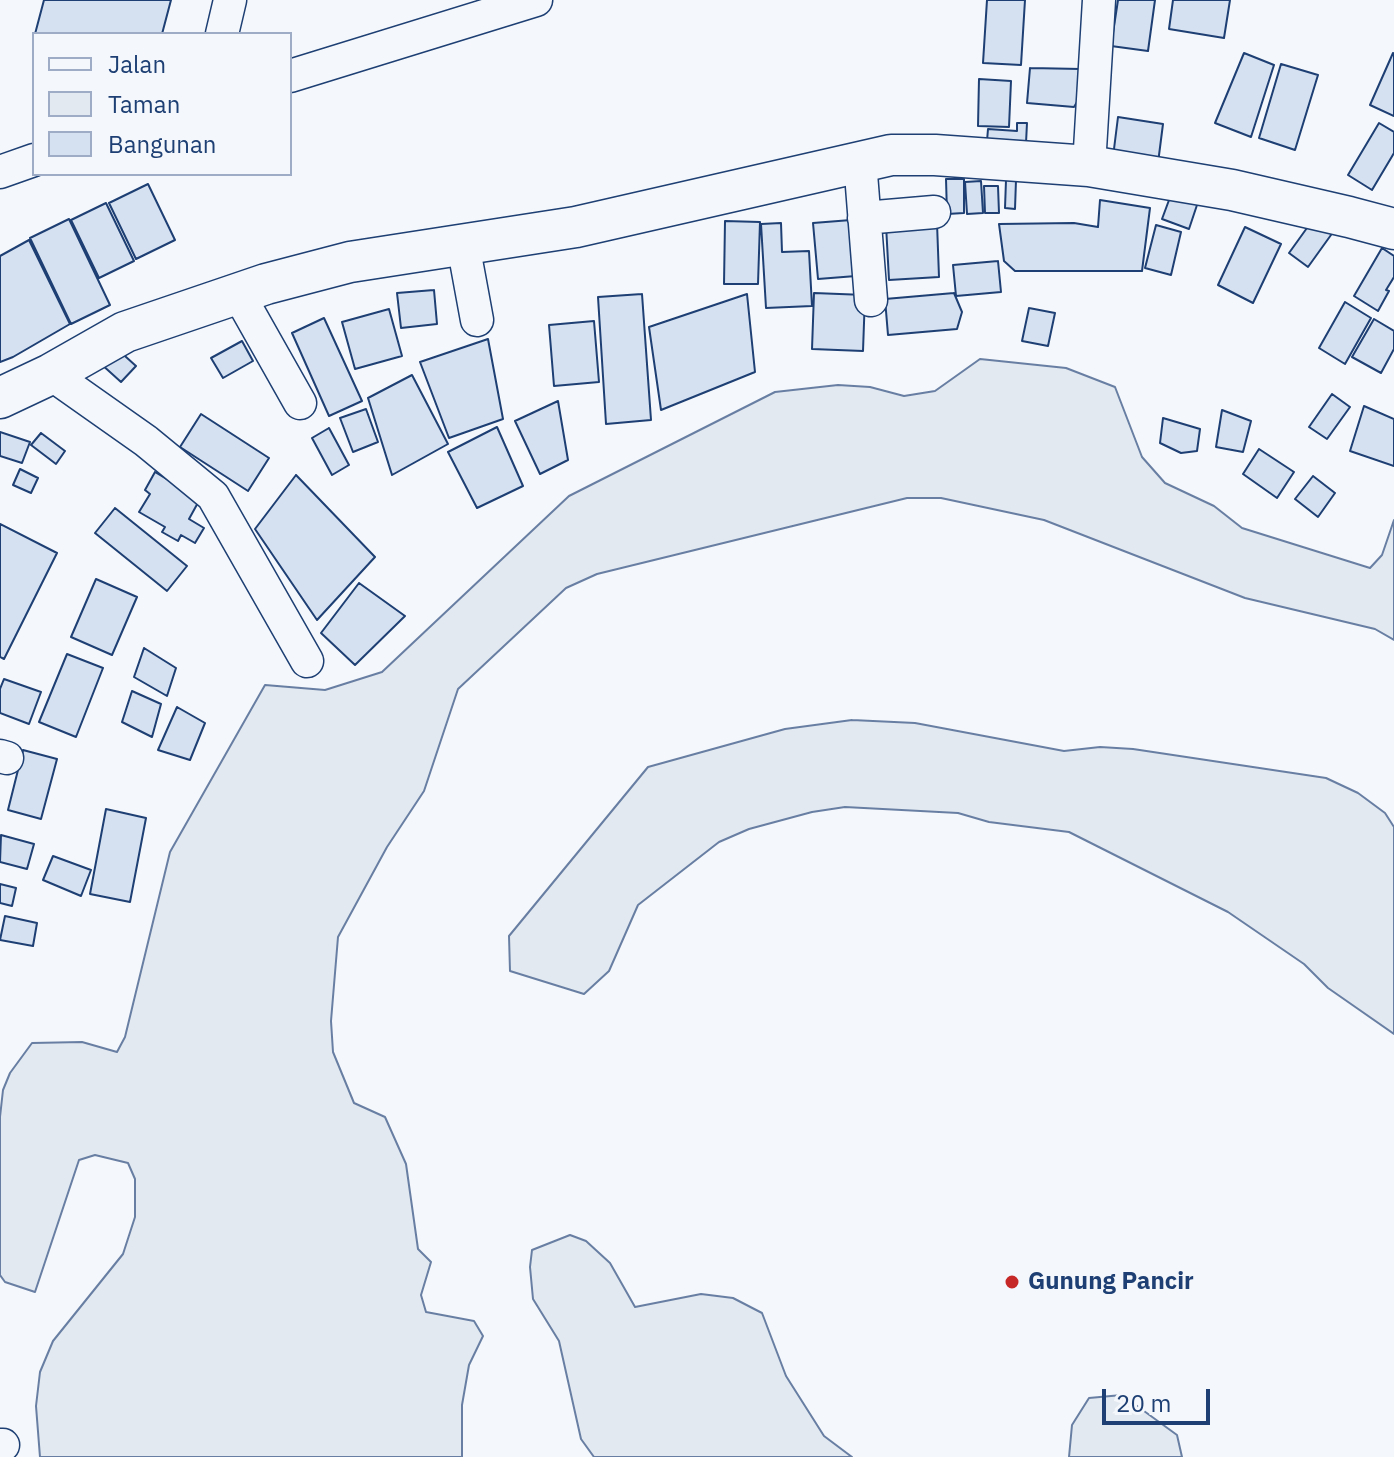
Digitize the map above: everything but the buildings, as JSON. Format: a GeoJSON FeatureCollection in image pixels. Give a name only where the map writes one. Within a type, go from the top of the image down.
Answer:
{"type":"FeatureCollection","features":[{"type":"Feature","properties":{"kind":"street"},"geometry":{"type":"LineString","coordinates":[[222,32],[230,0]]}},
{"type":"Feature","properties":{"kind":"street"},"geometry":{"type":"LineString","coordinates":[[292,75],[536,0]]}},
{"type":"Feature","properties":{"kind":"street"},"geometry":{"type":"LineString","coordinates":[[1089,166],[1099,0]]}},
{"type":"Feature","properties":{"kind":"street"},"geometry":{"type":"LineString","coordinates":[[0,398],[51,374],[125,332],[266,284],[350,262],[576,227],[891,155],[935,155],[1089,166],[1232,190],[1394,229]]}},
{"type":"Feature","properties":{"kind":"street"},"geometry":{"type":"LineString","coordinates":[[0,172],[32,161]]}},
{"type":"Feature","properties":{"kind":"street"},"geometry":{"type":"LineString","coordinates":[[860,161],[871,300]]}},
{"type":"Feature","properties":{"kind":"street"},"geometry":{"type":"LineString","coordinates":[[864,218],[934,212]]}},
{"type":"Feature","properties":{"kind":"street"},"geometry":{"type":"LineString","coordinates":[[463,244],[477,320]]}},
{"type":"Feature","properties":{"kind":"street"},"geometry":{"type":"LineString","coordinates":[[239,295],[300,403]]}},
{"type":"Feature","properties":{"kind":"street"},"geometry":{"type":"LineString","coordinates":[[51,374],[146,441],[213,496],[307,661]]}},
{"type":"Feature","properties":{"kind":"green space"},"geometry":{"type":"Polygon","coordinates":[[[980,359],[1066,368],[1115,387],[1142,457],[1165,483],[1214,506],[1242,528],[1370,568],[1382,555],[1394,520],[1394,640],[1375,629],[1245,598],[1044,520],[941,498],[907,498],[597,574],[566,588],[458,689],[424,791],[387,847],[338,937],[331,1021],[333,1052],[354,1103],[385,1117],[406,1164],[418,1249],[431,1262],[421,1295],[426,1312],[474,1321],[483,1336],[469,1365],[462,1405],[462,1457],[40,1457],[36,1406],[40,1372],[53,1341],[123,1254],[135,1217],[135,1179],[128,1163],[95,1155],[79,1160],[35,1292],[5,1282],[0,1275],[0,1117],[3,1090],[10,1073],[32,1043],[82,1042],[117,1052],[125,1037],[170,852],[265,685],[325,690],[382,672],[569,496],[775,392],[838,385],[870,387],[904,396],[935,391],[980,359]]]}},
{"type":"Feature","properties":{"kind":"green space"},"geometry":{"type":"Polygon","coordinates":[[[852,720],[915,723],[1064,751],[1100,747],[1133,749],[1326,778],[1358,793],[1385,813],[1394,827],[1394,1034],[1328,988],[1304,964],[1228,912],[1069,832],[989,822],[958,813],[845,807],[812,812],[749,829],[719,842],[638,905],[609,971],[584,994],[510,971],[509,936],[648,767],[785,729],[852,720]]]}},
{"type":"Feature","properties":{"kind":"green space"},"geometry":{"type":"Polygon","coordinates":[[[570,1235],[586,1241],[610,1263],[635,1307],[701,1294],[733,1298],[762,1313],[786,1376],[824,1436],[852,1457],[594,1457],[581,1439],[559,1341],[533,1299],[532,1250],[570,1235]]]}},
{"type":"Feature","properties":{"kind":"green space"},"geometry":{"type":"Polygon","coordinates":[[[1122,1395],[1177,1435],[1182,1457],[1069,1457],[1072,1425],[1089,1398],[1122,1395]]]}},
{"type":"Feature","properties":{"kind":"place","name":"Gunung Pancir"},"geometry":{"type":"Point","coordinates":[1012,1282]}}]}
